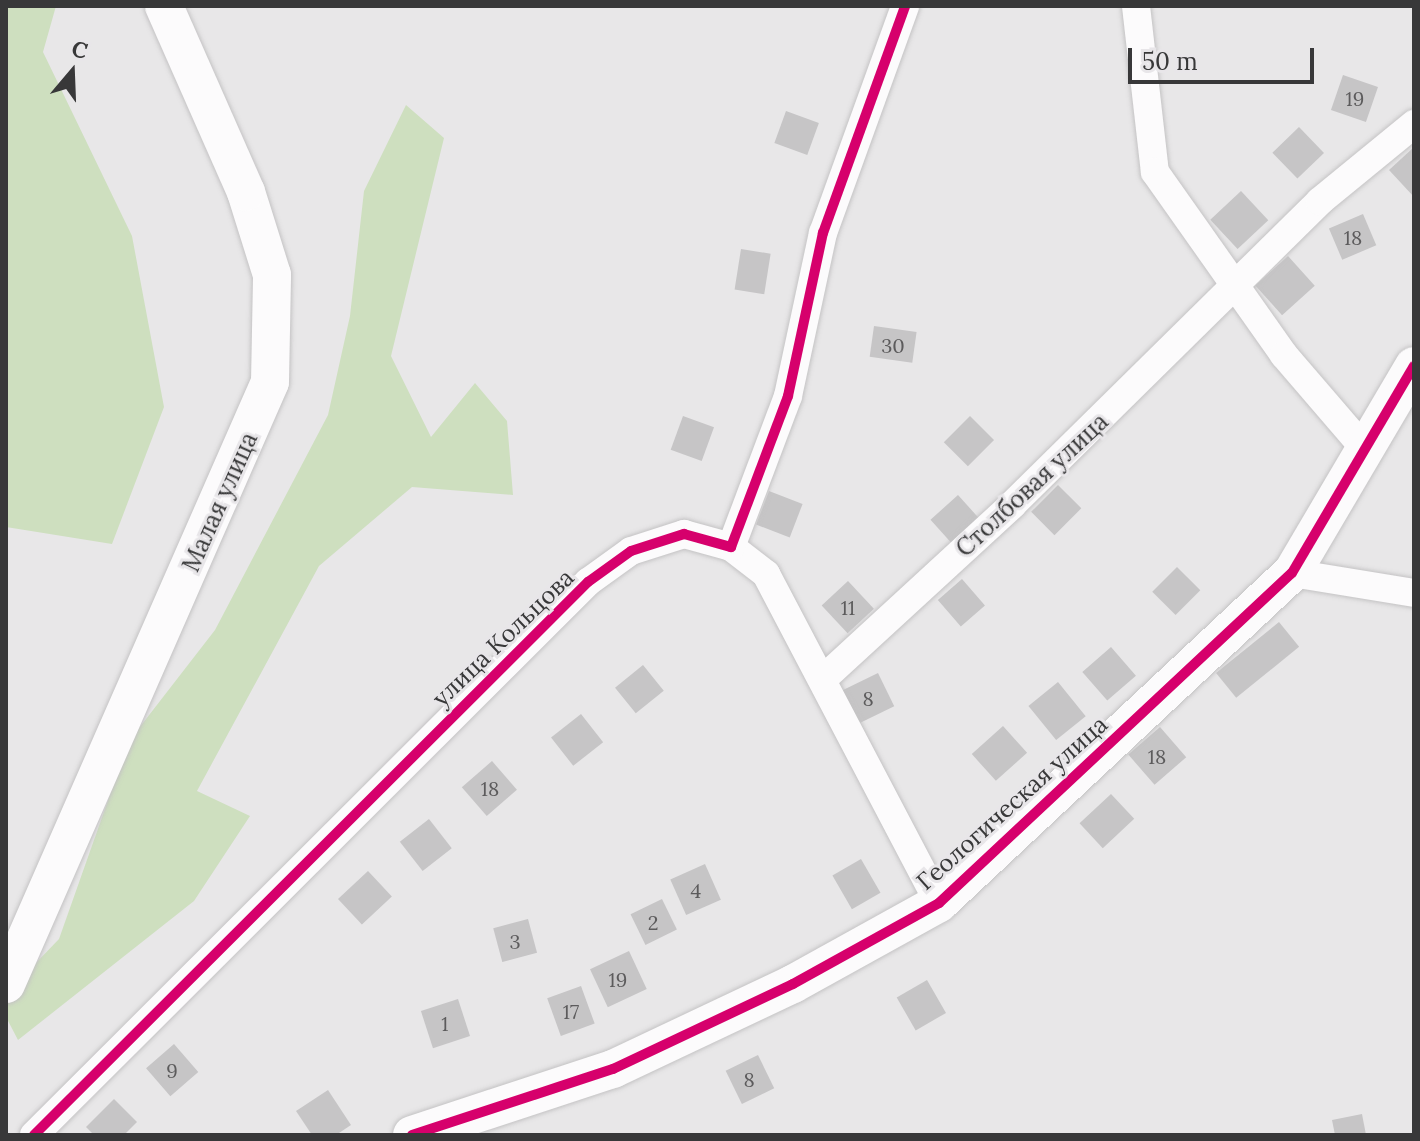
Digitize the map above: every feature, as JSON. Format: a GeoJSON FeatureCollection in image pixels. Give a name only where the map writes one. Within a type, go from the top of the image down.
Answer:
{"type":"FeatureCollection","features":[{"type":"Feature","properties":{"kind":"street","name":"Малая улица"},"geometry":{"type":"LineString","coordinates":[[6,984],[270,382],[272,275],[246,192],[164,6]]}},
{"type":"Feature","properties":{"kind":"street"},"geometry":{"type":"LineString","coordinates":[[905,6],[828,219],[788,396],[731,547],[766,574],[939,903]]}},
{"type":"Feature","properties":{"kind":"street"},"geometry":{"type":"LineString","coordinates":[[1136,6],[1155,172],[1284,355],[1364,448]]}},
{"type":"Feature","properties":{"kind":"street","name":"Столбовая улица"},"geometry":{"type":"LineString","coordinates":[[823,679],[1238,288],[1320,201],[1414,124]]}},
{"type":"Feature","properties":{"kind":"street","name":"Геологическая улица"},"geometry":{"type":"LineString","coordinates":[[412,1135],[613,1069],[793,984],[939,903],[1292,573],[1414,366]]}},
{"type":"Feature","properties":{"kind":"street","name":"улица Кольцова"},"geometry":{"type":"LineString","coordinates":[[34,1135],[588,582],[631,551],[684,534],[731,547]]}},
{"type":"Feature","properties":{"kind":"street"},"geometry":{"type":"LineString","coordinates":[[1292,573],[1414,593]]}},
{"type":"Feature","properties":{"kind":"green space"},"geometry":{"type":"Polygon","coordinates":[[[6,6],[56,6],[43,52],[132,236],[164,407],[112,544],[6,527],[6,6]]]}},
{"type":"Feature","properties":{"kind":"green space"},"geometry":{"type":"Polygon","coordinates":[[[406,105],[444,138],[391,356],[431,437],[475,383],[507,421],[513,495],[412,487],[319,566],[197,791],[250,816],[194,901],[18,1040],[6,1017],[6,994],[59,939],[129,741],[215,630],[328,415],[350,316],[364,191],[406,105]]]}},
{"type":"Feature","properties":{"kind":"building"},"geometry":{"type":"Polygon","coordinates":[[[1343,75],[1378,87],[1366,122],[1331,110],[1343,75]]]}},
{"type":"Feature","properties":{"kind":"building"},"geometry":{"type":"Polygon","coordinates":[[[786,111],[819,123],[807,155],[774,143],[786,111]]]}},
{"type":"Feature","properties":{"kind":"building"},"geometry":{"type":"Polygon","coordinates":[[[1299,127],[1324,153],[1297,179],[1272,153],[1299,127]]]}},
{"type":"Feature","properties":{"kind":"building"},"geometry":{"type":"Polygon","coordinates":[[[1414,147],[1414,197],[1389,170],[1414,147]]]}},
{"type":"Feature","properties":{"kind":"building"},"geometry":{"type":"Polygon","coordinates":[[[1241,191],[1268,220],[1238,249],[1210,220],[1241,191]]]}},
{"type":"Feature","properties":{"kind":"building"},"geometry":{"type":"Polygon","coordinates":[[[1363,214],[1376,245],[1342,260],[1329,228],[1363,214]]]}},
{"type":"Feature","properties":{"kind":"building"},"geometry":{"type":"Polygon","coordinates":[[[741,249],[771,254],[764,294],[735,289],[741,249]]]}},
{"type":"Feature","properties":{"kind":"building"},"geometry":{"type":"Polygon","coordinates":[[[1288,256],[1315,286],[1282,315],[1255,285],[1288,256]]]}},
{"type":"Feature","properties":{"kind":"building"},"geometry":{"type":"Polygon","coordinates":[[[874,326],[917,332],[912,363],[870,357],[874,326]]]}},
{"type":"Feature","properties":{"kind":"building"},"geometry":{"type":"Polygon","coordinates":[[[683,416],[714,427],[702,461],[671,450],[683,416]]]}},
{"type":"Feature","properties":{"kind":"building"},"geometry":{"type":"Polygon","coordinates":[[[970,416],[994,440],[968,466],[944,442],[970,416]]]}},
{"type":"Feature","properties":{"kind":"building"},"geometry":{"type":"Polygon","coordinates":[[[1058,485],[1081,508],[1054,535],[1031,512],[1058,485]]]}},
{"type":"Feature","properties":{"kind":"building"},"geometry":{"type":"Polygon","coordinates":[[[769,491],[803,504],[790,538],[756,525],[769,491]]]}},
{"type":"Feature","properties":{"kind":"building"},"geometry":{"type":"Polygon","coordinates":[[[958,495],[985,525],[957,549],[931,520],[958,495]]]}},
{"type":"Feature","properties":{"kind":"building"},"geometry":{"type":"Polygon","coordinates":[[[1177,567],[1200,590],[1176,615],[1152,592],[1177,567]]]}},
{"type":"Feature","properties":{"kind":"building"},"geometry":{"type":"Polygon","coordinates":[[[962,579],[985,605],[961,626],[938,600],[962,579]]]}},
{"type":"Feature","properties":{"kind":"building"},"geometry":{"type":"Polygon","coordinates":[[[848,581],[874,609],[848,633],[822,606],[848,581]]]}},
{"type":"Feature","properties":{"kind":"building"},"geometry":{"type":"Polygon","coordinates":[[[1279,622],[1299,647],[1236,698],[1216,673],[1279,622]]]}},
{"type":"Feature","properties":{"kind":"building"},"geometry":{"type":"Polygon","coordinates":[[[1111,647],[1136,676],[1107,701],[1082,672],[1111,647]]]}},
{"type":"Feature","properties":{"kind":"building"},"geometry":{"type":"Polygon","coordinates":[[[643,665],[664,691],[636,713],[615,688],[643,665]]]}},
{"type":"Feature","properties":{"kind":"building"},"geometry":{"type":"Polygon","coordinates":[[[878,673],[894,706],[858,724],[842,691],[878,673]]]}},
{"type":"Feature","properties":{"kind":"building"},"geometry":{"type":"Polygon","coordinates":[[[1058,682],[1086,716],[1056,740],[1028,706],[1058,682]]]}},
{"type":"Feature","properties":{"kind":"building"},"geometry":{"type":"Polygon","coordinates":[[[581,714],[603,742],[573,766],[551,737],[581,714]]]}},
{"type":"Feature","properties":{"kind":"building"},"geometry":{"type":"Polygon","coordinates":[[[1003,726],[1027,753],[996,781],[972,754],[1003,726]]]}},
{"type":"Feature","properties":{"kind":"building"},"geometry":{"type":"Polygon","coordinates":[[[1160,727],[1186,757],[1155,785],[1128,755],[1160,727]]]}},
{"type":"Feature","properties":{"kind":"building"},"geometry":{"type":"Polygon","coordinates":[[[492,761],[517,790],[487,816],[462,787],[492,761]]]}},
{"type":"Feature","properties":{"kind":"building"},"geometry":{"type":"Polygon","coordinates":[[[1111,794],[1134,819],[1103,848],[1080,823],[1111,794]]]}},
{"type":"Feature","properties":{"kind":"building"},"geometry":{"type":"Polygon","coordinates":[[[429,819],[452,848],[423,871],[400,842],[429,819]]]}},
{"type":"Feature","properties":{"kind":"building"},"geometry":{"type":"Polygon","coordinates":[[[861,859],[881,893],[852,909],[832,876],[861,859]]]}},
{"type":"Feature","properties":{"kind":"building"},"geometry":{"type":"Polygon","coordinates":[[[705,864],[721,900],[686,915],[670,879],[705,864]]]}},
{"type":"Feature","properties":{"kind":"building"},"geometry":{"type":"Polygon","coordinates":[[[368,871],[392,897],[362,925],[338,899],[368,871]]]}},
{"type":"Feature","properties":{"kind":"building"},"geometry":{"type":"Polygon","coordinates":[[[662,899],[677,930],[645,945],[631,914],[662,899]]]}},
{"type":"Feature","properties":{"kind":"building"},"geometry":{"type":"Polygon","coordinates":[[[528,919],[537,953],[502,962],[493,928],[528,919]]]}},
{"type":"Feature","properties":{"kind":"building"},"geometry":{"type":"Polygon","coordinates":[[[629,951],[647,989],[608,1007],[590,969],[629,951]]]}},
{"type":"Feature","properties":{"kind":"building"},"geometry":{"type":"Polygon","coordinates":[[[927,980],[946,1013],[916,1030],[897,998],[927,980]]]}},
{"type":"Feature","properties":{"kind":"building"},"geometry":{"type":"Polygon","coordinates":[[[581,986],[595,1024],[561,1036],[547,998],[581,986]]]}},
{"type":"Feature","properties":{"kind":"building"},"geometry":{"type":"Polygon","coordinates":[[[458,999],[470,1036],[433,1048],[421,1011],[458,999]]]}},
{"type":"Feature","properties":{"kind":"building"},"geometry":{"type":"Polygon","coordinates":[[[174,1044],[198,1072],[170,1096],[146,1068],[174,1044]]]}},
{"type":"Feature","properties":{"kind":"building"},"geometry":{"type":"Polygon","coordinates":[[[758,1055],[774,1088],[742,1104],[726,1071],[758,1055]]]}},
{"type":"Feature","properties":{"kind":"building"},"geometry":{"type":"Polygon","coordinates":[[[328,1090],[351,1125],[336,1135],[312,1135],[296,1111],[328,1090]]]}},
{"type":"Feature","properties":{"kind":"building"},"geometry":{"type":"Polygon","coordinates":[[[114,1099],[137,1122],[124,1135],[94,1135],[86,1127],[114,1099]]]}},
{"type":"Feature","properties":{"kind":"building"},"geometry":{"type":"Polygon","coordinates":[[[1362,1114],[1366,1135],[1335,1135],[1332,1120],[1362,1114]]]}},
{"type":"Feature","properties":{"kind":"cycle path"},"geometry":{"type":"LineString","coordinates":[[34,1135],[588,582],[631,551],[684,534],[731,547],[788,396],[823,233],[905,6]]}},
{"type":"Feature","properties":{"kind":"cycle path"},"geometry":{"type":"LineString","coordinates":[[412,1135],[613,1069],[793,984],[939,903],[1292,573],[1414,366]]}}]}
